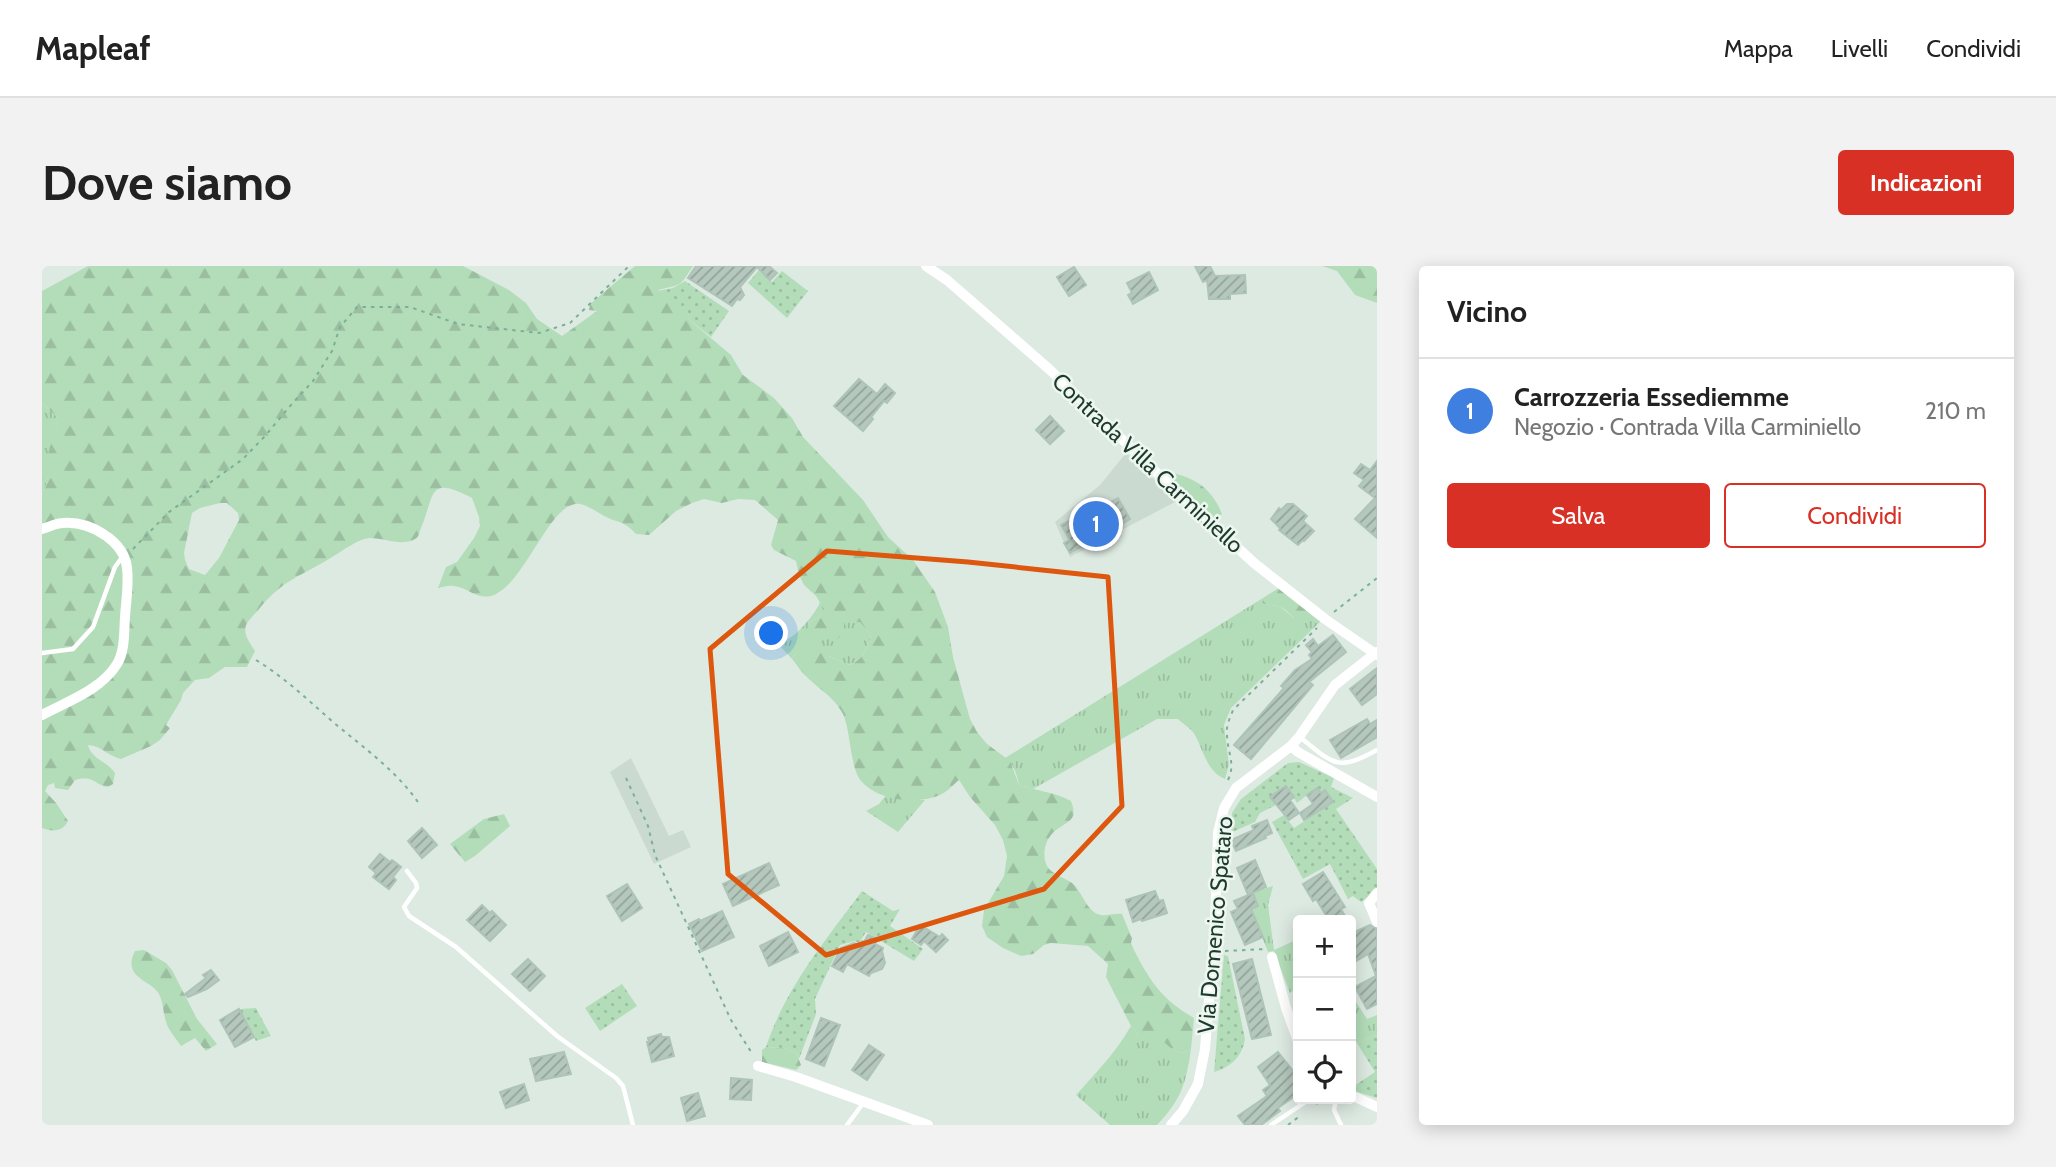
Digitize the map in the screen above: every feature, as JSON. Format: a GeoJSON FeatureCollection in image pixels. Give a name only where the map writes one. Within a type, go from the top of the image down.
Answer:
{"type":"FeatureCollection","features":[{"type":"Feature","properties":{"kind":"street","name":"Contrada Villa Carminiello"},"geometry":{"type":"LineString","coordinates":[[926,266],[947,280],[1040,361],[1254,563],[1325,620],[1376,653]]}},
{"type":"Feature","properties":{"kind":"street"},"geometry":{"type":"LineString","coordinates":[[42,529],[60,523],[94,529],[110,539],[122,552],[127,568],[123,641],[119,661],[96,687],[42,715]]}},
{"type":"Feature","properties":{"kind":"street","name":"Via Domenico Spataro"},"geometry":{"type":"LineString","coordinates":[[1171,1125],[1183,1111],[1198,1084],[1205,1049],[1216,926],[1218,833],[1224,808],[1236,788],[1291,746],[1335,685],[1376,653]]}},
{"type":"Feature","properties":{"kind":"street"},"geometry":{"type":"LineString","coordinates":[[1291,746],[1377,797]]}},
{"type":"Feature","properties":{"kind":"street"},"geometry":{"type":"LineString","coordinates":[[1377,893],[1369,903],[1377,922]]}},
{"type":"Feature","properties":{"kind":"street"},"geometry":{"type":"LineString","coordinates":[[1269,953],[1293,1027]]}},
{"type":"Feature","properties":{"kind":"street"},"geometry":{"type":"LineString","coordinates":[[756,1061],[928,1125]]}},
{"type":"Feature","properties":{"kind":"street"},"geometry":{"type":"LineString","coordinates":[[1356,1097],[1377,1107]]}},
{"type":"Feature","properties":{"kind":"lane"},"geometry":{"type":"LineString","coordinates":[[42,653],[73,649],[93,627],[122,552]]}},
{"type":"Feature","properties":{"kind":"lane"},"geometry":{"type":"LineString","coordinates":[[1299,737],[1320,754],[1339,764],[1357,761],[1377,750]]}},
{"type":"Feature","properties":{"kind":"lane"},"geometry":{"type":"LineString","coordinates":[[407,871],[417,888],[404,907],[408,916],[456,947],[557,1036],[616,1078],[623,1086],[633,1125]]}},
{"type":"Feature","properties":{"kind":"lane"},"geometry":{"type":"LineString","coordinates":[[847,1125],[864,1101]]}},
{"type":"Feature","properties":{"kind":"lane"},"geometry":{"type":"LineString","coordinates":[[1271,1125],[1302,1104]]}},
{"type":"Feature","properties":{"kind":"lane"},"geometry":{"type":"LineString","coordinates":[[1335,1104],[1334,1111],[1341,1125]]}},
{"type":"Feature","properties":{"kind":"path"},"geometry":{"type":"LineString","coordinates":[[122,552],[133,549],[169,512],[243,459],[313,381],[332,351],[340,327],[357,307],[410,307],[458,324],[539,333],[570,323],[629,266]]}},
{"type":"Feature","properties":{"kind":"path"},"geometry":{"type":"LineString","coordinates":[[1226,785],[1233,766],[1227,733],[1233,710],[1325,620],[1377,578]]}},
{"type":"Feature","properties":{"kind":"path"},"geometry":{"type":"LineString","coordinates":[[256,660],[288,682],[370,751],[398,778],[420,805]]}},
{"type":"Feature","properties":{"kind":"path"},"geometry":{"type":"LineString","coordinates":[[626,778],[648,826],[655,855],[731,1020],[756,1061]]}},
{"type":"Feature","properties":{"kind":"path"},"geometry":{"type":"LineString","coordinates":[[1225,951],[1269,953]]}},
{"type":"Feature","properties":{"kind":"highlighted area"},"geometry":{"type":"Polygon","coordinates":[[[827,551],[1108,577],[1122,806],[1044,889],[826,955],[728,874],[710,649],[827,551]]]}},
{"type":"Feature","properties":{"kind":"shaded area"},"geometry":{"type":"Polygon","coordinates":[[[1126,453],[1177,501],[1070,557],[1055,522],[1100,485],[1126,453]]]}},
{"type":"Feature","properties":{"kind":"shaded area"},"geometry":{"type":"Polygon","coordinates":[[[631,758],[669,836],[683,830],[691,847],[654,864],[610,772],[631,758]]]}},
{"type":"Feature","properties":{"kind":"green space"},"geometry":{"type":"Polygon","coordinates":[[[88,266],[463,266],[509,290],[526,303],[537,319],[562,336],[597,311],[589,310],[590,304],[635,266],[693,266],[680,284],[658,290],[731,355],[743,375],[774,398],[792,418],[803,437],[863,500],[888,537],[913,560],[935,592],[948,627],[953,657],[970,719],[977,732],[987,744],[1010,761],[1019,785],[1071,801],[1073,816],[1052,833],[1044,853],[1046,864],[1051,871],[1072,883],[1096,913],[1122,914],[1134,950],[1152,981],[1166,997],[1194,1018],[1191,1049],[1185,1052],[1176,1051],[1160,1039],[1138,1035],[1106,977],[1108,964],[1088,946],[1051,943],[1033,954],[1021,956],[987,937],[982,926],[984,910],[1004,876],[1007,856],[995,825],[959,780],[942,794],[923,800],[889,797],[869,788],[861,781],[855,768],[843,714],[835,702],[807,677],[792,659],[798,651],[815,650],[849,665],[863,654],[871,636],[860,622],[844,623],[843,633],[835,642],[810,633],[808,623],[819,617],[824,609],[816,596],[804,585],[796,561],[774,550],[771,545],[778,520],[755,500],[738,499],[722,503],[704,499],[676,511],[649,535],[636,534],[624,524],[583,505],[569,506],[548,527],[517,575],[506,587],[494,595],[483,596],[454,586],[438,588],[446,567],[457,562],[480,526],[472,498],[457,491],[440,488],[431,498],[415,539],[408,542],[370,538],[360,541],[276,591],[246,625],[246,636],[255,651],[247,667],[225,667],[209,678],[195,680],[183,693],[166,725],[170,728],[160,740],[121,759],[88,745],[92,754],[115,773],[113,784],[108,787],[86,779],[75,780],[68,790],[55,788],[54,783],[48,785],[45,791],[68,821],[57,830],[42,828],[42,495],[58,418],[42,403],[42,291],[88,266]],[[227,503],[200,508],[192,513],[184,553],[189,569],[205,575],[219,558],[239,520],[238,513],[227,503]]]}},
{"type":"Feature","properties":{"kind":"green space"},"geometry":{"type":"Polygon","coordinates":[[[1322,266],[1377,266],[1377,303],[1355,295],[1337,271],[1322,266]]]}},
{"type":"Feature","properties":{"kind":"green space"},"geometry":{"type":"Polygon","coordinates":[[[759,270],[772,282],[782,271],[808,291],[787,318],[748,283],[759,270]]]}},
{"type":"Feature","properties":{"kind":"green space"},"geometry":{"type":"Polygon","coordinates":[[[685,281],[729,311],[711,337],[657,291],[673,288],[685,281]]]}},
{"type":"Feature","properties":{"kind":"green space"},"geometry":{"type":"Polygon","coordinates":[[[42,403],[58,418],[42,495],[42,403]]]}},
{"type":"Feature","properties":{"kind":"green space"},"geometry":{"type":"Polygon","coordinates":[[[1171,473],[1202,486],[1214,498],[1222,514],[1204,525],[1165,474],[1171,473]]]}},
{"type":"Feature","properties":{"kind":"green space"},"geometry":{"type":"Polygon","coordinates":[[[1279,588],[1314,616],[1299,621],[1280,607],[1258,601],[1279,588]]]}},
{"type":"Feature","properties":{"kind":"green space"},"geometry":{"type":"Polygon","coordinates":[[[1258,601],[1280,607],[1294,618],[1314,616],[1321,621],[1231,708],[1224,725],[1229,765],[1225,779],[1210,766],[1190,729],[1178,719],[1157,719],[1033,789],[1019,785],[1013,767],[1005,758],[1258,601]]]}},
{"type":"Feature","properties":{"kind":"green space"},"geometry":{"type":"Polygon","coordinates":[[[820,602],[825,609],[819,617],[808,623],[860,622],[871,636],[857,661],[848,665],[829,656],[798,651],[792,659],[780,646],[805,624],[820,602]]]}},
{"type":"Feature","properties":{"kind":"green space"},"geometry":{"type":"Polygon","coordinates":[[[1299,762],[1334,778],[1331,787],[1353,798],[1336,809],[1377,869],[1377,890],[1361,902],[1353,896],[1348,899],[1330,864],[1303,879],[1272,822],[1284,815],[1294,828],[1333,802],[1325,790],[1321,793],[1316,788],[1297,803],[1286,786],[1270,797],[1276,805],[1260,813],[1255,822],[1230,833],[1232,813],[1241,799],[1288,763],[1299,762]]]}},
{"type":"Feature","properties":{"kind":"green space"},"geometry":{"type":"Polygon","coordinates":[[[886,795],[925,800],[898,832],[866,811],[879,804],[886,795]]]}},
{"type":"Feature","properties":{"kind":"green space"},"geometry":{"type":"Polygon","coordinates":[[[504,814],[510,826],[465,862],[450,844],[484,819],[504,814]]]}},
{"type":"Feature","properties":{"kind":"green space"},"geometry":{"type":"Polygon","coordinates":[[[1273,886],[1268,905],[1274,950],[1293,941],[1293,991],[1290,993],[1274,951],[1268,952],[1251,909],[1258,906],[1252,893],[1273,886]]]}},
{"type":"Feature","properties":{"kind":"green space"},"geometry":{"type":"Polygon","coordinates":[[[862,891],[893,911],[900,909],[890,926],[923,949],[914,961],[866,932],[859,943],[855,941],[840,945],[815,999],[816,1014],[799,1059],[796,1052],[766,1047],[795,984],[862,891]]]}},
{"type":"Feature","properties":{"kind":"green space"},"geometry":{"type":"Polygon","coordinates":[[[144,950],[166,963],[172,970],[197,1019],[217,1044],[206,1051],[195,1038],[181,1046],[168,1027],[159,994],[135,973],[132,967],[135,951],[144,950]]]}},
{"type":"Feature","properties":{"kind":"green space"},"geometry":{"type":"Polygon","coordinates":[[[1224,955],[1228,956],[1245,1039],[1235,1060],[1214,1072],[1224,955]]]}},
{"type":"Feature","properties":{"kind":"green space"},"geometry":{"type":"Polygon","coordinates":[[[622,984],[637,1006],[600,1031],[585,1008],[622,984]]]}},
{"type":"Feature","properties":{"kind":"green space"},"geometry":{"type":"Polygon","coordinates":[[[1356,1002],[1367,1019],[1377,1015],[1377,1035],[1357,1043],[1356,1002]]]}},
{"type":"Feature","properties":{"kind":"green space"},"geometry":{"type":"Polygon","coordinates":[[[256,1008],[271,1036],[256,1041],[239,1009],[256,1008]]]}},
{"type":"Feature","properties":{"kind":"green space"},"geometry":{"type":"Polygon","coordinates":[[[1131,1026],[1138,1035],[1161,1039],[1177,1051],[1185,1052],[1191,1049],[1181,1091],[1172,1108],[1157,1125],[1110,1125],[1076,1095],[1131,1026]]]}},
{"type":"Feature","properties":{"kind":"green space"},"geometry":{"type":"Polygon","coordinates":[[[1377,1035],[1377,1098],[1356,1092],[1356,1085],[1375,1072],[1357,1043],[1377,1035]]]}},
{"type":"Feature","properties":{"kind":"green space"},"geometry":{"type":"Polygon","coordinates":[[[766,1047],[796,1052],[801,1065],[796,1070],[762,1062],[762,1050],[766,1047]]]}},
{"type":"Feature","properties":{"kind":"building"},"geometry":{"type":"Polygon","coordinates":[[[696,266],[769,266],[777,273],[770,280],[757,267],[740,287],[744,295],[732,306],[688,278],[696,266]]]}},
{"type":"Feature","properties":{"kind":"building"},"geometry":{"type":"Polygon","coordinates":[[[1195,266],[1210,266],[1215,276],[1245,275],[1246,293],[1230,294],[1230,299],[1209,299],[1207,280],[1203,282],[1195,266]]]}},
{"type":"Feature","properties":{"kind":"building"},"geometry":{"type":"Polygon","coordinates":[[[1074,267],[1086,285],[1069,296],[1057,277],[1074,267]]]}},
{"type":"Feature","properties":{"kind":"building"},"geometry":{"type":"Polygon","coordinates":[[[1149,272],[1158,290],[1133,304],[1128,295],[1132,293],[1127,283],[1149,272]]]}},
{"type":"Feature","properties":{"kind":"building"},"geometry":{"type":"Polygon","coordinates":[[[859,379],[877,394],[885,384],[895,393],[887,403],[884,401],[863,431],[834,406],[859,379]]]}},
{"type":"Feature","properties":{"kind":"building"},"geometry":{"type":"Polygon","coordinates":[[[1050,416],[1064,431],[1050,444],[1036,430],[1050,416]]]}},
{"type":"Feature","properties":{"kind":"building"},"geometry":{"type":"Polygon","coordinates":[[[1377,461],[1377,538],[1355,519],[1375,498],[1359,486],[1364,480],[1354,473],[1361,464],[1370,470],[1377,461]]]}},
{"type":"Feature","properties":{"kind":"building"},"geometry":{"type":"Polygon","coordinates":[[[1118,498],[1130,519],[1070,553],[1064,543],[1070,540],[1061,525],[1071,520],[1073,523],[1118,498]]]}},
{"type":"Feature","properties":{"kind":"building"},"geometry":{"type":"Polygon","coordinates":[[[1287,504],[1293,504],[1307,516],[1303,521],[1314,531],[1298,545],[1279,530],[1271,519],[1279,508],[1281,510],[1287,504]]]}},
{"type":"Feature","properties":{"kind":"building"},"geometry":{"type":"Polygon","coordinates":[[[1333,635],[1346,652],[1309,682],[1313,685],[1251,759],[1234,745],[1284,688],[1281,686],[1295,670],[1312,659],[1309,655],[1312,652],[1306,645],[1313,639],[1318,646],[1333,635]]]}},
{"type":"Feature","properties":{"kind":"building"},"geometry":{"type":"Polygon","coordinates":[[[1377,668],[1377,694],[1362,705],[1350,689],[1377,668]]]}},
{"type":"Feature","properties":{"kind":"building"},"geometry":{"type":"Polygon","coordinates":[[[1367,719],[1370,724],[1377,720],[1377,737],[1341,758],[1330,740],[1367,719]]]}},
{"type":"Feature","properties":{"kind":"building"},"geometry":{"type":"Polygon","coordinates":[[[1286,786],[1294,797],[1290,800],[1299,813],[1289,820],[1270,797],[1286,786]]]}},
{"type":"Feature","properties":{"kind":"building"},"geometry":{"type":"Polygon","coordinates":[[[1317,788],[1321,793],[1325,790],[1333,802],[1304,820],[1300,813],[1313,804],[1307,795],[1317,788]]]}},
{"type":"Feature","properties":{"kind":"building"},"geometry":{"type":"Polygon","coordinates":[[[1267,820],[1272,833],[1236,851],[1231,840],[1254,830],[1252,826],[1267,820]]]}},
{"type":"Feature","properties":{"kind":"building"},"geometry":{"type":"Polygon","coordinates":[[[422,828],[437,845],[422,858],[408,841],[422,828]]]}},
{"type":"Feature","properties":{"kind":"building"},"geometry":{"type":"Polygon","coordinates":[[[380,854],[401,867],[393,877],[396,880],[389,889],[373,877],[376,873],[369,867],[380,854]]]}},
{"type":"Feature","properties":{"kind":"building"},"geometry":{"type":"Polygon","coordinates":[[[1255,860],[1266,887],[1248,895],[1237,868],[1255,860]]]}},
{"type":"Feature","properties":{"kind":"building"},"geometry":{"type":"Polygon","coordinates":[[[769,863],[779,885],[733,906],[723,884],[769,863]]]}},
{"type":"Feature","properties":{"kind":"building"},"geometry":{"type":"Polygon","coordinates":[[[1323,872],[1345,907],[1341,909],[1344,915],[1326,915],[1303,884],[1323,872]]]}},
{"type":"Feature","properties":{"kind":"building"},"geometry":{"type":"Polygon","coordinates":[[[627,884],[642,908],[622,921],[607,896],[627,884]]]}},
{"type":"Feature","properties":{"kind":"building"},"geometry":{"type":"Polygon","coordinates":[[[1155,891],[1159,901],[1163,900],[1167,913],[1133,922],[1126,900],[1155,891]]]}},
{"type":"Feature","properties":{"kind":"building"},"geometry":{"type":"Polygon","coordinates":[[[1253,893],[1258,906],[1251,909],[1263,937],[1245,945],[1231,912],[1238,909],[1234,901],[1253,893]]]}},
{"type":"Feature","properties":{"kind":"building"},"geometry":{"type":"Polygon","coordinates":[[[482,905],[506,925],[490,941],[467,920],[482,905]]]}},
{"type":"Feature","properties":{"kind":"building"},"geometry":{"type":"Polygon","coordinates":[[[722,911],[734,937],[702,951],[689,924],[722,911]]]}},
{"type":"Feature","properties":{"kind":"building"},"geometry":{"type":"Polygon","coordinates":[[[920,925],[940,937],[942,934],[948,940],[936,952],[924,941],[921,945],[912,939],[920,925]]]}},
{"type":"Feature","properties":{"kind":"building"},"geometry":{"type":"Polygon","coordinates":[[[1370,925],[1377,929],[1377,1004],[1367,1009],[1356,986],[1376,976],[1368,954],[1356,961],[1356,931],[1370,925]]]}},
{"type":"Feature","properties":{"kind":"building"},"geometry":{"type":"Polygon","coordinates":[[[788,932],[798,952],[769,966],[760,946],[788,932]]]}},
{"type":"Feature","properties":{"kind":"building"},"geometry":{"type":"Polygon","coordinates":[[[868,935],[877,939],[875,944],[883,948],[885,963],[882,969],[869,976],[847,964],[843,972],[832,966],[841,948],[854,943],[859,945],[868,935]]]}},
{"type":"Feature","properties":{"kind":"building"},"geometry":{"type":"Polygon","coordinates":[[[528,959],[545,976],[530,991],[512,974],[528,959]]]}},
{"type":"Feature","properties":{"kind":"building"},"geometry":{"type":"Polygon","coordinates":[[[1252,959],[1271,1035],[1252,1039],[1233,964],[1252,959]]]}},
{"type":"Feature","properties":{"kind":"building"},"geometry":{"type":"Polygon","coordinates":[[[211,970],[219,980],[207,989],[188,997],[185,994],[206,978],[203,975],[211,970]]]}},
{"type":"Feature","properties":{"kind":"building"},"geometry":{"type":"Polygon","coordinates":[[[239,1009],[254,1037],[235,1047],[220,1020],[239,1009]]]}},
{"type":"Feature","properties":{"kind":"building"},"geometry":{"type":"Polygon","coordinates":[[[821,1018],[840,1025],[824,1066],[806,1059],[821,1018]]]}},
{"type":"Feature","properties":{"kind":"building"},"geometry":{"type":"Polygon","coordinates":[[[661,1034],[662,1037],[669,1037],[674,1056],[652,1062],[648,1038],[661,1034]]]}},
{"type":"Feature","properties":{"kind":"building"},"geometry":{"type":"Polygon","coordinates":[[[869,1045],[884,1055],[867,1080],[852,1070],[869,1045]]]}},
{"type":"Feature","properties":{"kind":"building"},"geometry":{"type":"Polygon","coordinates":[[[564,1052],[571,1074],[536,1081],[530,1059],[564,1052]]]}},
{"type":"Feature","properties":{"kind":"building"},"geometry":{"type":"Polygon","coordinates":[[[1278,1052],[1293,1071],[1293,1098],[1261,1125],[1245,1125],[1238,1116],[1267,1096],[1263,1090],[1270,1085],[1258,1067],[1278,1052]]]}},
{"type":"Feature","properties":{"kind":"building"},"geometry":{"type":"Polygon","coordinates":[[[731,1078],[752,1080],[751,1100],[730,1099],[731,1078]]]}},
{"type":"Feature","properties":{"kind":"building"},"geometry":{"type":"Polygon","coordinates":[[[524,1084],[529,1100],[506,1108],[500,1092],[524,1084]]]}},
{"type":"Feature","properties":{"kind":"building"},"geometry":{"type":"Polygon","coordinates":[[[698,1093],[705,1116],[687,1121],[681,1098],[698,1093]]]}},
{"type":"Feature","properties":{"kind":"place","name":"Carrozzeria Essediemme"},"geometry":{"type":"Point","coordinates":[1096,524]}}]}
